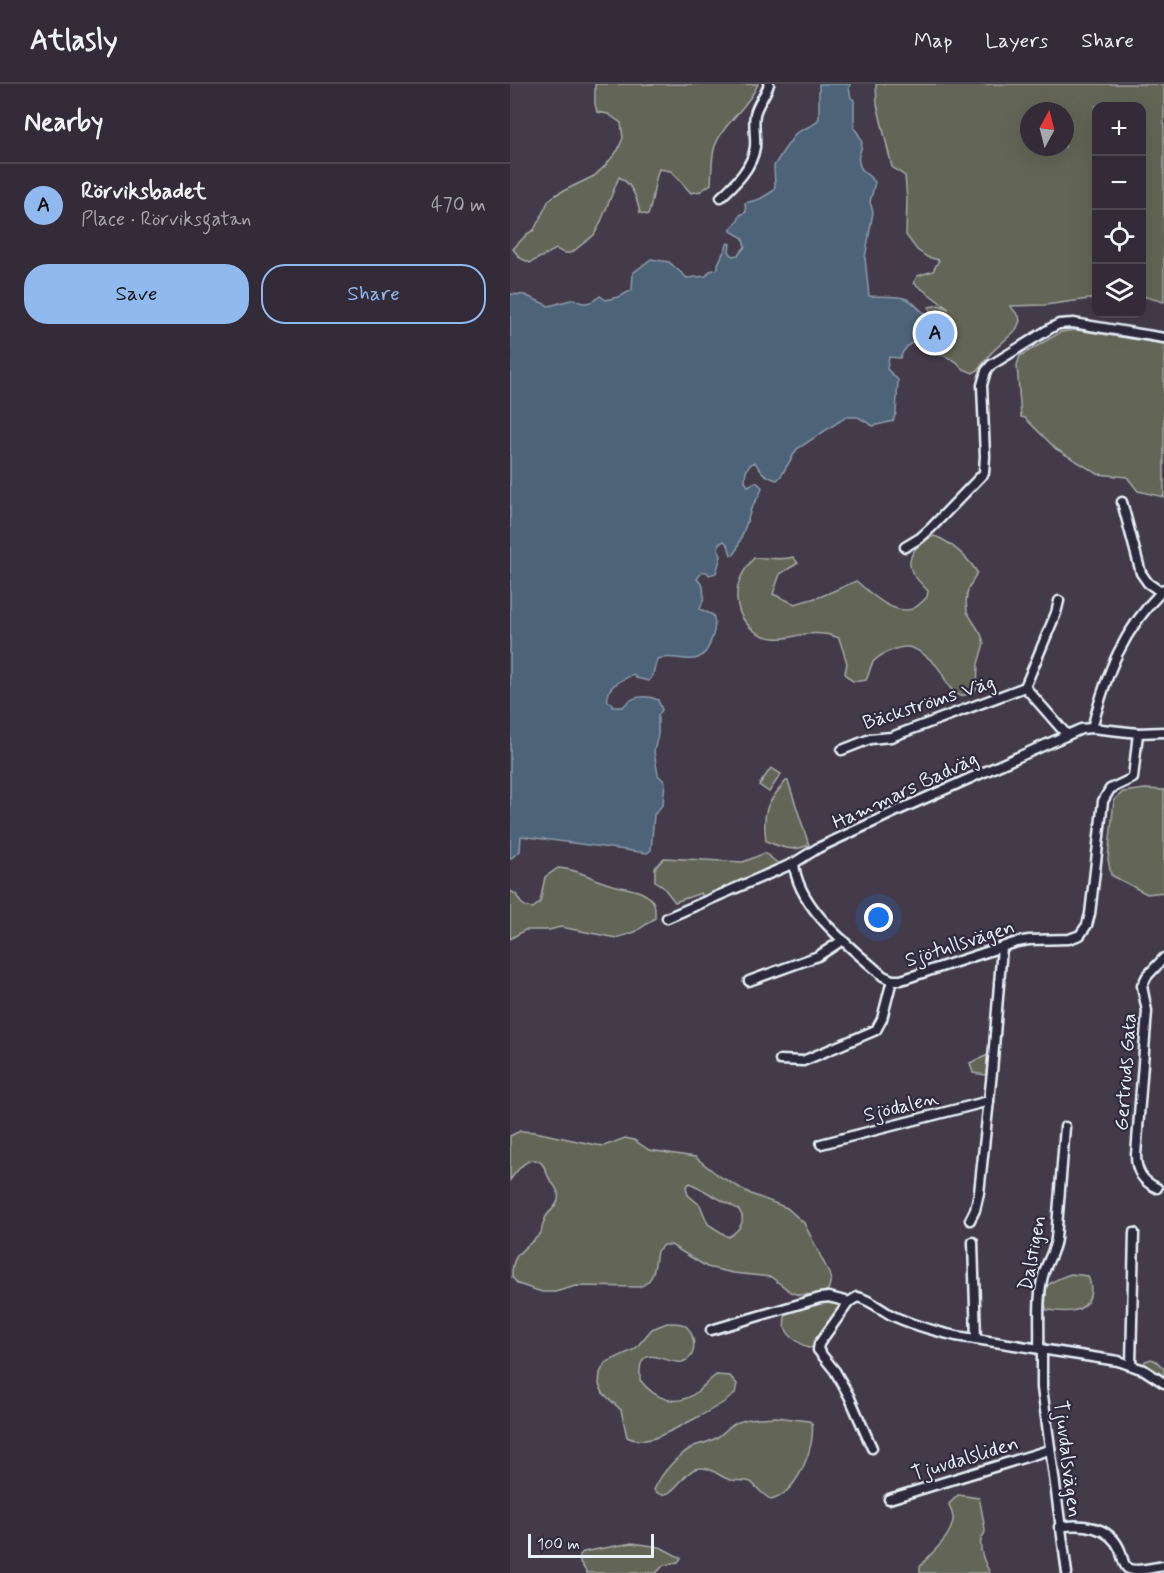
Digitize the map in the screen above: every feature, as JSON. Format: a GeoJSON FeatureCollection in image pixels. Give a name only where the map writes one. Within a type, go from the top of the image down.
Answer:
{"type":"FeatureCollection","features":[{"type":"Feature","properties":{"kind":"street"},"geometry":{"type":"LineString","coordinates":[[721,197],[746,171],[752,160],[754,118],[759,101],[769,84]]}},
{"type":"Feature","properties":{"kind":"street"},"geometry":{"type":"LineString","coordinates":[[905,547],[921,538],[984,473],[986,456],[982,385],[986,371],[991,365],[1059,324],[1073,323],[1164,338]]}},
{"type":"Feature","properties":{"kind":"street"},"geometry":{"type":"LineString","coordinates":[[1092,728],[1102,690],[1114,659],[1131,630],[1162,591],[1148,583],[1141,573],[1122,502]]}},
{"type":"Feature","properties":{"kind":"street","name":"Bäckströms Väg"},"geometry":{"type":"LineString","coordinates":[[842,750],[870,739],[891,737],[1025,687],[1059,601]]}},
{"type":"Feature","properties":{"kind":"street","name":"Bäckströms Väg"},"geometry":{"type":"LineString","coordinates":[[1025,687],[1067,735]]}},
{"type":"Feature","properties":{"kind":"street","name":"Hammars Badväg"},"geometry":{"type":"LineString","coordinates":[[667,918],[794,863],[819,848],[901,809],[1082,729],[1138,733],[1164,732]]}},
{"type":"Feature","properties":{"kind":"street","name":"Sjötullsvägen"},"geometry":{"type":"LineString","coordinates":[[794,863],[794,872],[804,894],[824,921],[883,975],[892,980],[901,980],[1029,940],[1069,939],[1080,935],[1090,914],[1103,801],[1110,789],[1133,778],[1138,733]]}},
{"type":"Feature","properties":{"kind":"street"},"geometry":{"type":"LineString","coordinates":[[749,981],[818,956],[843,940]]}},
{"type":"Feature","properties":{"kind":"street"},"geometry":{"type":"LineString","coordinates":[[970,1220],[979,1193],[1002,947]]}},
{"type":"Feature","properties":{"kind":"street","name":"Gertruds Gata"},"geometry":{"type":"LineString","coordinates":[[1157,1188],[1144,1180],[1136,1164],[1136,1155],[1147,1020],[1147,1004],[1142,986],[1147,976],[1164,958]]}},
{"type":"Feature","properties":{"kind":"street"},"geometry":{"type":"LineString","coordinates":[[780,1060],[803,1061],[876,1030],[882,1019],[892,980]]}},
{"type":"Feature","properties":{"kind":"street","name":"Sjödalen"},"geometry":{"type":"LineString","coordinates":[[820,1144],[989,1101]]}},
{"type":"Feature","properties":{"kind":"street","name":"Dalstigen"},"geometry":{"type":"LineString","coordinates":[[1041,1348],[1041,1285],[1056,1239],[1065,1128]]}},
{"type":"Feature","properties":{"kind":"street"},"geometry":{"type":"LineString","coordinates":[[1131,1365],[1134,1233]]}},
{"type":"Feature","properties":{"kind":"street"},"geometry":{"type":"LineString","coordinates":[[973,1242],[976,1339]]}},
{"type":"Feature","properties":{"kind":"street"},"geometry":{"type":"LineString","coordinates":[[711,1330],[820,1298],[829,1297],[849,1302]]}},
{"type":"Feature","properties":{"kind":"street"},"geometry":{"type":"LineString","coordinates":[[872,1448],[849,1396],[835,1371],[818,1350],[819,1344],[854,1298],[861,1298],[918,1326],[976,1339],[1097,1356],[1131,1365],[1164,1383]]}},
{"type":"Feature","properties":{"kind":"street","name":"Tjuvdalsvägen"},"geometry":{"type":"LineString","coordinates":[[1041,1348],[1041,1375],[1049,1450],[1067,1573]]}},
{"type":"Feature","properties":{"kind":"street","name":"Tjuvdalsliden"},"geometry":{"type":"LineString","coordinates":[[890,1499],[1049,1450]]}},
{"type":"Feature","properties":{"kind":"street"},"geometry":{"type":"LineString","coordinates":[[1059,1527],[1086,1526],[1107,1534],[1117,1544],[1125,1565],[1130,1569],[1164,1566]]}},
{"type":"Feature","properties":{"kind":"green space"},"geometry":{"type":"Polygon","coordinates":[[[595,84],[758,84],[754,93],[719,137],[713,155],[711,184],[701,191],[691,193],[671,171],[659,169],[648,215],[640,213],[631,188],[619,177],[594,235],[571,253],[564,253],[556,249],[530,263],[520,258],[513,249],[534,230],[549,200],[594,176],[618,150],[623,138],[621,123],[608,114],[597,112],[595,84]]]}},
{"type":"Feature","properties":{"kind":"green space"},"geometry":{"type":"Polygon","coordinates":[[[876,84],[1164,84],[1164,302],[1146,297],[1146,102],[1092,102],[1092,299],[1045,305],[1010,306],[1019,316],[1020,321],[1016,330],[973,373],[961,368],[957,362],[928,348],[940,340],[945,331],[940,314],[930,311],[929,307],[939,305],[949,309],[914,283],[917,276],[933,271],[939,260],[927,257],[917,250],[906,235],[905,176],[892,167],[877,104],[876,84]]]}},
{"type":"Feature","properties":{"kind":"green space"},"geometry":{"type":"Polygon","coordinates":[[[1076,330],[1164,344],[1164,497],[1138,491],[1127,477],[1098,474],[1056,449],[1025,418],[1021,417],[1017,365],[1020,356],[1061,332],[1076,330]]]}},
{"type":"Feature","properties":{"kind":"green space"},"geometry":{"type":"Polygon","coordinates":[[[934,536],[958,551],[977,572],[968,590],[967,612],[984,643],[978,664],[977,688],[972,693],[961,696],[955,693],[933,662],[918,651],[907,647],[891,650],[880,656],[873,662],[866,680],[854,681],[849,679],[845,673],[847,663],[839,638],[814,634],[782,638],[767,637],[755,632],[742,618],[737,599],[738,586],[746,568],[754,558],[793,557],[798,563],[780,574],[773,594],[795,604],[822,596],[856,581],[889,606],[896,609],[912,609],[927,597],[928,591],[912,572],[910,560],[919,545],[934,536]]]}},
{"type":"Feature","properties":{"kind":"green space"},"geometry":{"type":"Polygon","coordinates":[[[771,768],[781,774],[769,792],[759,785],[771,768]]]}},
{"type":"Feature","properties":{"kind":"green space"},"geometry":{"type":"Polygon","coordinates":[[[788,781],[809,845],[793,849],[766,841],[767,808],[788,781]]]}},
{"type":"Feature","properties":{"kind":"green space"},"geometry":{"type":"Polygon","coordinates":[[[1145,789],[1164,790],[1164,892],[1147,894],[1111,875],[1108,859],[1114,800],[1123,792],[1145,789]]]}},
{"type":"Feature","properties":{"kind":"green space"},"geometry":{"type":"Polygon","coordinates":[[[765,853],[780,865],[704,900],[701,893],[675,902],[655,881],[655,868],[664,858],[743,862],[765,853]]]}},
{"type":"Feature","properties":{"kind":"green space"},"geometry":{"type":"Polygon","coordinates":[[[558,868],[575,871],[647,896],[653,902],[655,918],[635,932],[616,938],[561,927],[549,930],[525,930],[510,939],[510,891],[516,894],[524,906],[533,908],[540,902],[545,877],[558,868]]]}},
{"type":"Feature","properties":{"kind":"green space"},"geometry":{"type":"Polygon","coordinates":[[[988,1055],[986,1075],[973,1073],[970,1063],[988,1055]]]}},
{"type":"Feature","properties":{"kind":"green space"},"geometry":{"type":"Polygon","coordinates":[[[520,1131],[535,1132],[604,1146],[625,1138],[634,1140],[649,1150],[695,1157],[719,1176],[751,1194],[787,1208],[804,1223],[829,1273],[831,1280],[828,1290],[818,1294],[799,1295],[791,1292],[771,1277],[733,1273],[707,1267],[671,1245],[663,1245],[657,1251],[649,1281],[639,1287],[576,1286],[555,1292],[542,1292],[518,1284],[512,1277],[514,1262],[520,1252],[541,1233],[547,1215],[556,1205],[558,1197],[543,1165],[536,1160],[523,1165],[510,1180],[510,1136],[520,1131]],[[690,1183],[686,1187],[688,1195],[700,1205],[708,1224],[728,1237],[741,1225],[742,1217],[738,1209],[690,1183]]]}},
{"type":"Feature","properties":{"kind":"green space"},"geometry":{"type":"Polygon","coordinates":[[[1071,1274],[1088,1276],[1091,1288],[1087,1302],[1072,1311],[1047,1310],[1043,1296],[1044,1290],[1052,1282],[1071,1274]]]}},
{"type":"Feature","properties":{"kind":"green space"},"geometry":{"type":"Polygon","coordinates":[[[825,1303],[844,1305],[813,1347],[808,1348],[786,1331],[784,1320],[786,1314],[825,1303]]]}},
{"type":"Feature","properties":{"kind":"green space"},"geometry":{"type":"Polygon","coordinates":[[[667,1323],[679,1323],[686,1326],[692,1335],[693,1351],[687,1360],[682,1362],[653,1356],[645,1358],[641,1365],[640,1380],[646,1387],[659,1397],[682,1400],[698,1391],[716,1375],[730,1376],[737,1384],[735,1393],[721,1404],[668,1432],[651,1439],[633,1439],[627,1437],[621,1410],[603,1393],[599,1384],[600,1373],[605,1363],[635,1349],[652,1329],[667,1323]]]}},
{"type":"Feature","properties":{"kind":"green space"},"geometry":{"type":"Polygon","coordinates":[[[1151,1359],[1164,1369],[1164,1379],[1144,1366],[1145,1361],[1151,1359]]]}},
{"type":"Feature","properties":{"kind":"green space"},"geometry":{"type":"Polygon","coordinates":[[[776,1417],[812,1423],[811,1444],[803,1468],[789,1488],[780,1496],[771,1500],[751,1482],[731,1480],[705,1468],[690,1472],[670,1492],[660,1494],[654,1490],[671,1465],[694,1446],[715,1439],[741,1421],[776,1417]]]}},
{"type":"Feature","properties":{"kind":"green space"},"geometry":{"type":"Polygon","coordinates":[[[958,1495],[979,1498],[985,1531],[981,1539],[981,1549],[990,1573],[920,1573],[920,1567],[949,1532],[953,1518],[949,1504],[958,1495]]]}},
{"type":"Feature","properties":{"kind":"green space"},"geometry":{"type":"Polygon","coordinates":[[[632,1543],[660,1547],[681,1558],[678,1562],[664,1565],[656,1573],[587,1573],[580,1562],[580,1555],[583,1552],[632,1543]]]}},
{"type":"Feature","properties":{"kind":"water"},"geometry":{"type":"Polygon","coordinates":[[[819,84],[850,84],[851,98],[854,100],[854,128],[862,146],[859,162],[862,170],[875,182],[870,202],[873,212],[865,258],[869,296],[907,299],[930,316],[927,331],[923,336],[908,345],[900,358],[889,357],[887,369],[898,380],[896,413],[893,421],[873,426],[858,417],[846,417],[797,449],[777,480],[764,474],[755,462],[750,466],[745,482],[748,486],[756,482],[762,487],[751,509],[736,552],[731,555],[724,541],[719,544],[718,549],[721,556],[716,573],[709,575],[707,572],[702,572],[697,579],[703,586],[704,598],[700,609],[713,615],[715,620],[714,632],[707,649],[702,656],[695,659],[665,657],[657,659],[649,681],[636,678],[633,674],[611,688],[608,702],[612,703],[612,707],[623,707],[634,698],[644,697],[658,700],[662,710],[658,716],[658,735],[654,751],[658,775],[665,782],[663,804],[654,815],[651,850],[647,853],[521,836],[520,851],[510,859],[510,294],[525,295],[549,306],[574,299],[587,303],[600,296],[606,300],[632,290],[633,273],[651,259],[669,262],[687,278],[706,276],[710,271],[718,269],[728,243],[732,256],[738,255],[745,247],[743,238],[731,229],[740,215],[746,212],[745,203],[760,199],[773,191],[774,166],[782,153],[796,133],[816,123],[819,118],[819,84]]]}},
{"type":"Feature","properties":{"kind":"place","name":"Rörviksbadet"},"geometry":{"type":"Point","coordinates":[935,333]}}]}
